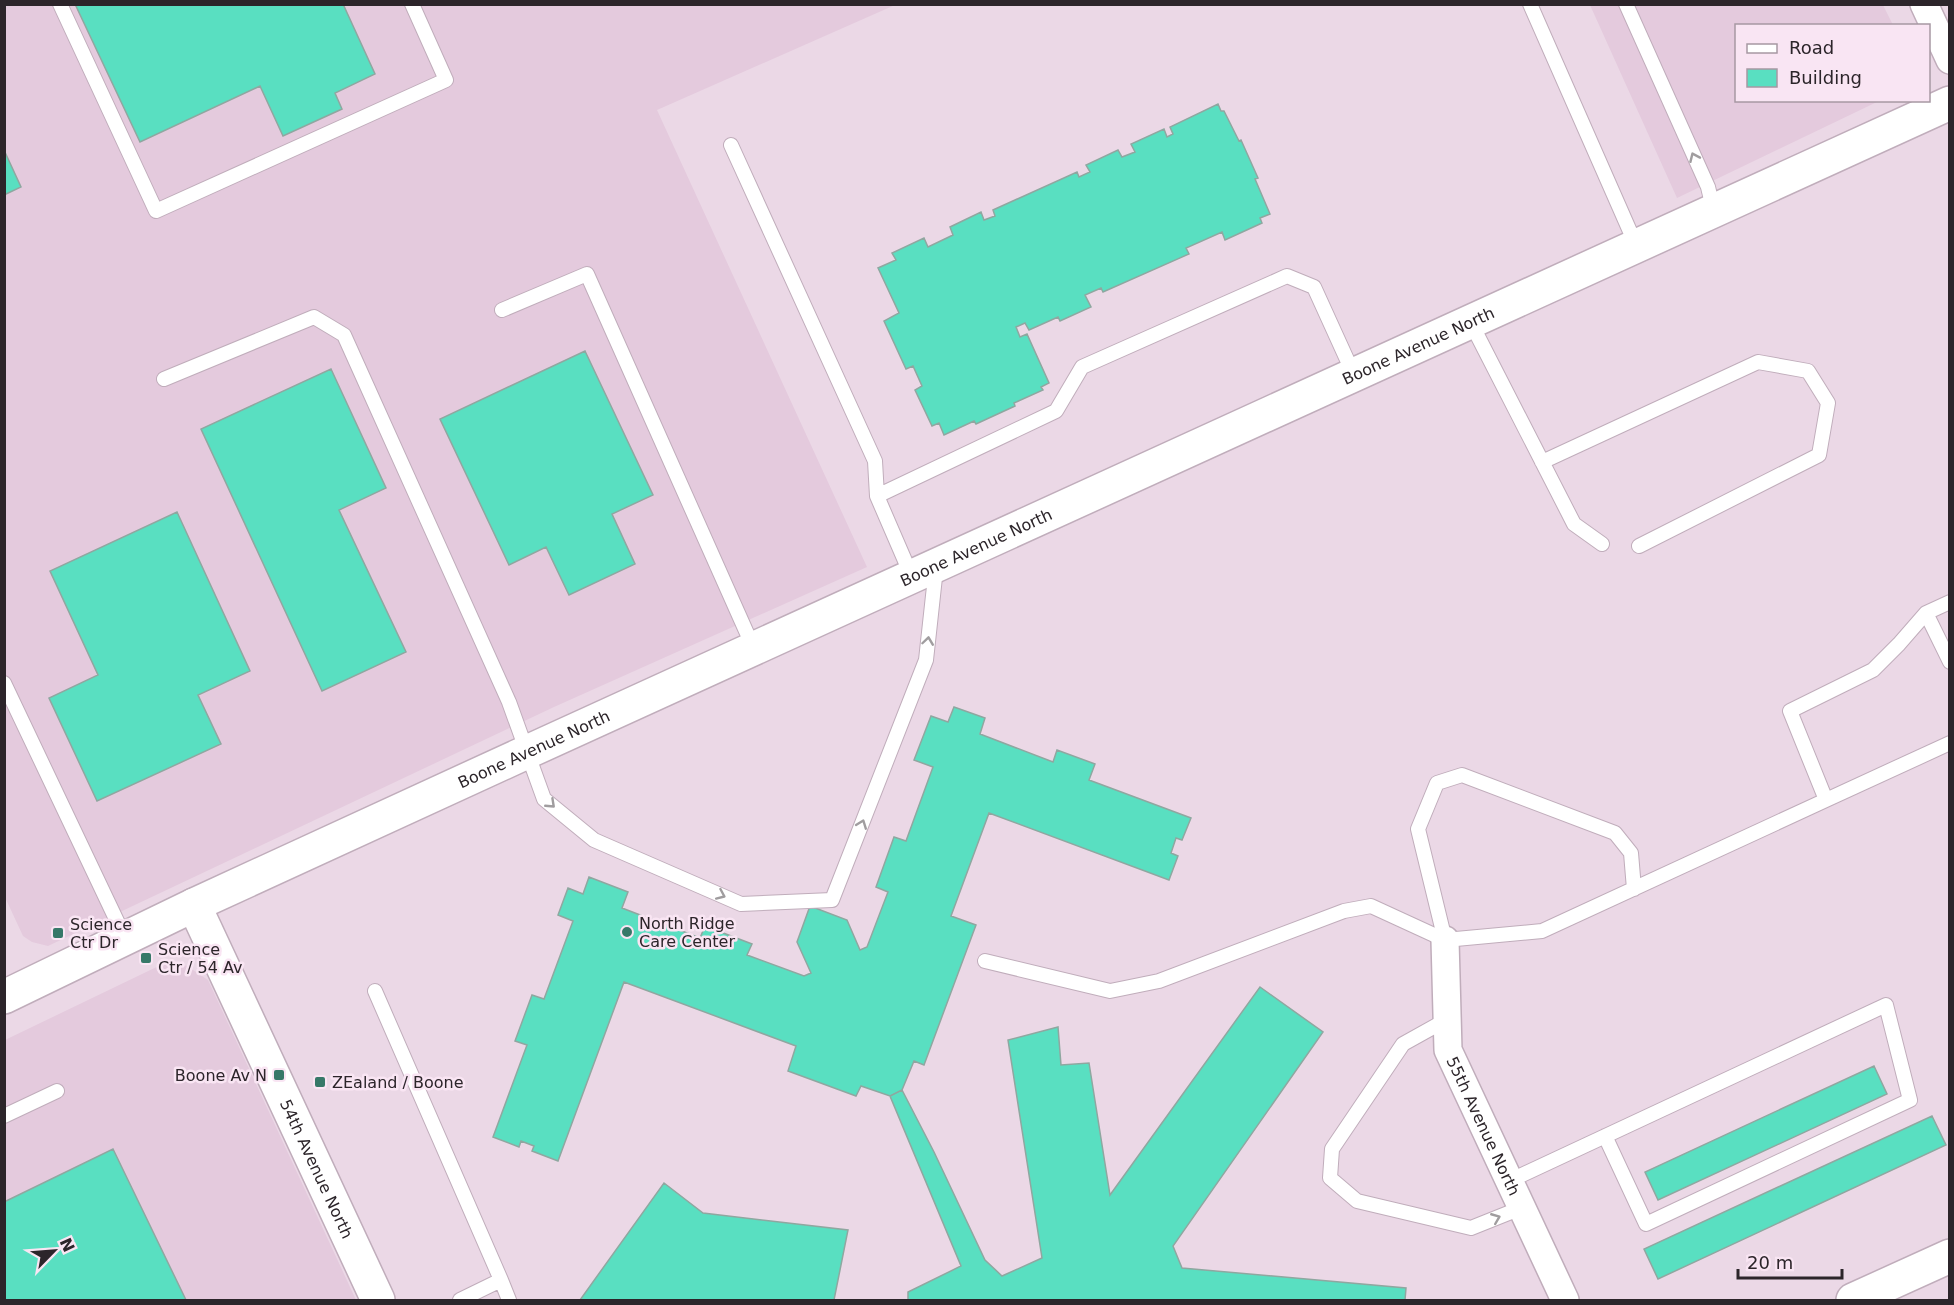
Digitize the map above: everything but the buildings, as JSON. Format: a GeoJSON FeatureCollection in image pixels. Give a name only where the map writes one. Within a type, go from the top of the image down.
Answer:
{"type":"FeatureCollection","features":[{"type":"Feature","properties":{"kind":"street"},"geometry":{"type":"LineString","coordinates":[[1924,4],[1950,60]]}},
{"type":"Feature","properties":{"kind":"street","name":"Boone Avenue North"},"geometry":{"type":"LineString","coordinates":[[5,996],[194,905],[527,752],[1950,103]]}},
{"type":"Feature","properties":{"kind":"street","name":"54th Avenue North"},"geometry":{"type":"LineString","coordinates":[[194,905],[378,1300]]}},
{"type":"Feature","properties":{"kind":"street","name":"55th Avenue North"},"geometry":{"type":"LineString","coordinates":[[1445,940],[1448,1050],[1565,1300]]}},
{"type":"Feature","properties":{"kind":"street"},"geometry":{"type":"LineString","coordinates":[[1853,1300],[1950,1256]]}},
{"type":"Feature","properties":{"kind":"lane"},"geometry":{"type":"LineString","coordinates":[[60,4],[156,211],[446,80],[412,4]]}},
{"type":"Feature","properties":{"kind":"lane"},"geometry":{"type":"LineString","coordinates":[[1530,4],[1636,245]]}},
{"type":"Feature","properties":{"kind":"lane"},"geometry":{"type":"LineString","coordinates":[[1626,4],[1708,187],[1714,212]]}},
{"type":"Feature","properties":{"kind":"lane"},"geometry":{"type":"LineString","coordinates":[[164,379],[314,317],[344,335],[509,702],[544,799],[594,840],[741,904],[832,900],[926,660],[924,571],[877,496],[875,461],[731,145]]}},
{"type":"Feature","properties":{"kind":"lane"},"geometry":{"type":"LineString","coordinates":[[502,310],[587,274],[754,649]]}},
{"type":"Feature","properties":{"kind":"lane"},"geometry":{"type":"LineString","coordinates":[[877,496],[1056,411],[1082,367],[1287,276],[1314,287],[1354,375]]}},
{"type":"Feature","properties":{"kind":"lane"},"geometry":{"type":"LineString","coordinates":[[1470,321],[1574,524],[1602,544]]}},
{"type":"Feature","properties":{"kind":"lane"},"geometry":{"type":"LineString","coordinates":[[1542,462],[1758,362],[1808,371],[1828,403],[1819,455],[1639,546]]}},
{"type":"Feature","properties":{"kind":"lane"},"geometry":{"type":"LineString","coordinates":[[1826,800],[1790,711],[1873,670],[1926,613],[1950,602]]}},
{"type":"Feature","properties":{"kind":"lane"},"geometry":{"type":"LineString","coordinates":[[1926,613],[1950,662]]}},
{"type":"Feature","properties":{"kind":"lane"},"geometry":{"type":"LineString","coordinates":[[4,683],[124,938]]}},
{"type":"Feature","properties":{"kind":"lane"},"geometry":{"type":"LineString","coordinates":[[985,961],[1110,991],[1160,981],[1344,911],[1371,906],[1445,940],[1542,932],[1950,743]]}},
{"type":"Feature","properties":{"kind":"lane"},"geometry":{"type":"LineString","coordinates":[[1445,940],[1418,829],[1437,783],[1462,775],[1614,833],[1631,853],[1634,889]]}},
{"type":"Feature","properties":{"kind":"lane"},"geometry":{"type":"LineString","coordinates":[[375,991],[509,1300]]}},
{"type":"Feature","properties":{"kind":"lane"},"geometry":{"type":"LineString","coordinates":[[1509,1181],[1605,1136],[1886,1005],[1910,1100],[1646,1224],[1605,1136]]}},
{"type":"Feature","properties":{"kind":"lane"},"geometry":{"type":"LineString","coordinates":[[1448,1019],[1402,1044],[1332,1149],[1330,1178],[1357,1201],[1471,1228],[1521,1208]]}},
{"type":"Feature","properties":{"kind":"lane"},"geometry":{"type":"LineString","coordinates":[[4,1116],[57,1091]]}},
{"type":"Feature","properties":{"kind":"lane"},"geometry":{"type":"LineString","coordinates":[[460,1300],[501,1280]]}},
{"type":"Feature","properties":{"kind":"shaded area"},"geometry":{"type":"Polygon","coordinates":[[[4,5],[895,5],[657,110],[867,567],[554,707],[48,946],[32,942],[23,936],[4,895],[4,5]]]}},
{"type":"Feature","properties":{"kind":"shaded area"},"geometry":{"type":"Polygon","coordinates":[[[1590,5],[1883,5],[1892,24],[1735,24],[1735,102],[1877,102],[1677,198],[1590,5]]]}},
{"type":"Feature","properties":{"kind":"shaded area"},"geometry":{"type":"Polygon","coordinates":[[[167,962],[187,966],[208,980],[356,1300],[5,1300],[5,1040],[167,962]]]}},
{"type":"Feature","properties":{"kind":"place","name":"North Ridge Care Center"},"geometry":{"type":"Point","coordinates":[627,932]}},
{"type":"Feature","properties":{"kind":"place","name":"Science Ctr Dr"},"geometry":{"type":"Point","coordinates":[58,933]}},
{"type":"Feature","properties":{"kind":"place","name":"Science Ctr / 54 Av"},"geometry":{"type":"Point","coordinates":[146,958]}},
{"type":"Feature","properties":{"kind":"place","name":"Boone Av N"},"geometry":{"type":"Point","coordinates":[279,1075]}},
{"type":"Feature","properties":{"kind":"place","name":"ZEaland / Boone"},"geometry":{"type":"Point","coordinates":[320,1082]}}]}
